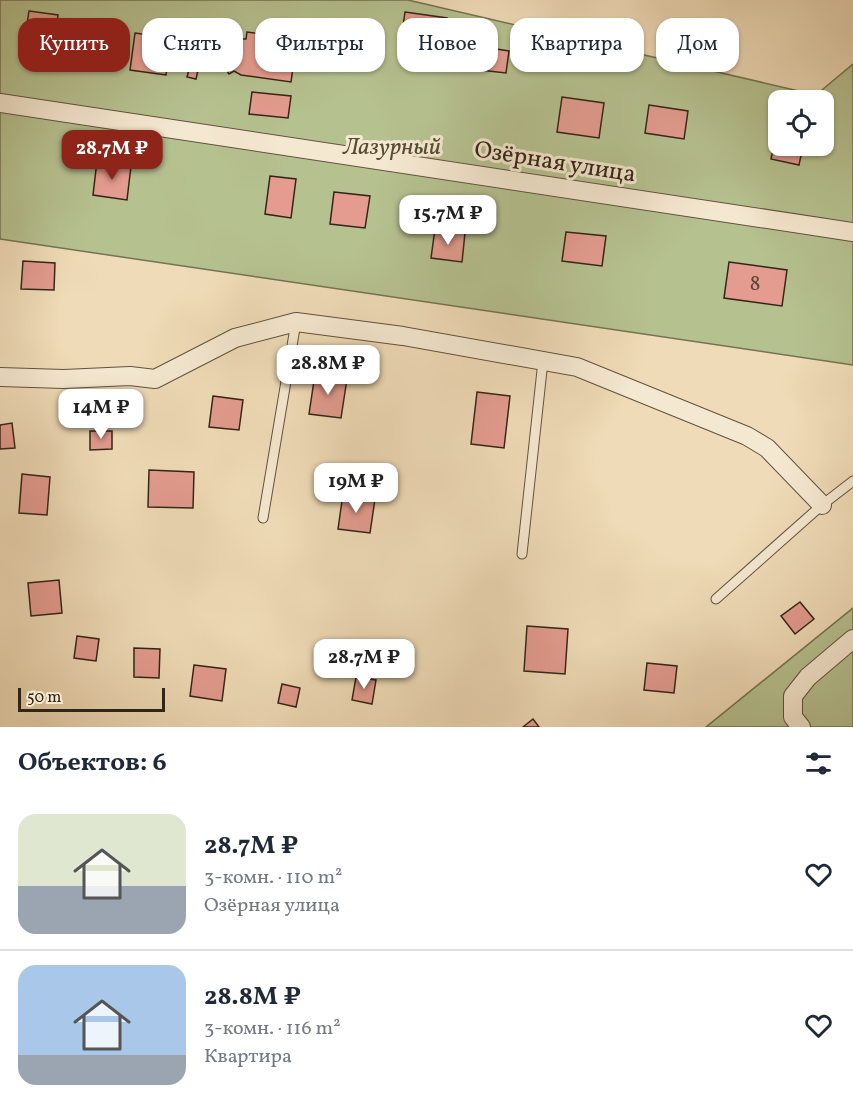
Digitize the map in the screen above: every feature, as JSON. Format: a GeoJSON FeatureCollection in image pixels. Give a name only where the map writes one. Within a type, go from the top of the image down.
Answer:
{"type":"FeatureCollection","features":[{"type":"Feature","properties":{"kind":"street","name":"Озёрная улица"},"geometry":{"type":"LineString","coordinates":[[0,103],[853,232]]}},
{"type":"Feature","properties":{"kind":"street"},"geometry":{"type":"LineString","coordinates":[[0,377],[64,379],[130,376],[155,378],[235,338],[296,322],[404,336],[577,367],[747,436],[767,448],[822,505]]}},
{"type":"Feature","properties":{"kind":"street"},"geometry":{"type":"LineString","coordinates":[[801,727],[793,717],[793,696],[808,677],[853,639]]}},
{"type":"Feature","properties":{"kind":"lane"},"geometry":{"type":"LineString","coordinates":[[263,518],[296,322]]}},
{"type":"Feature","properties":{"kind":"lane"},"geometry":{"type":"LineString","coordinates":[[522,554],[543,361]]}},
{"type":"Feature","properties":{"kind":"lane"},"geometry":{"type":"LineString","coordinates":[[716,599],[822,505],[853,481]]}},
{"type":"Feature","properties":{"kind":"green space","name":"Лазурный"},"geometry":{"type":"Polygon","coordinates":[[[0,0],[408,0],[485,18],[397,18],[397,72],[498,72],[498,21],[510,24],[510,72],[644,72],[644,55],[656,58],[656,72],[717,72],[795,90],[768,90],[768,156],[834,156],[834,90],[822,90],[853,64],[853,365],[0,239],[0,0]]]}},
{"type":"Feature","properties":{"kind":"green space"},"geometry":{"type":"Polygon","coordinates":[[[853,608],[853,727],[706,727],[853,608]]]}},
{"type":"Feature","properties":{"kind":"building"},"geometry":{"type":"Polygon","coordinates":[[[29,11],[58,15],[58,18],[28,18],[29,11]]]}},
{"type":"Feature","properties":{"kind":"building"},"geometry":{"type":"Polygon","coordinates":[[[405,12],[447,18],[404,18],[405,12]]]}},
{"type":"Feature","properties":{"kind":"building"},"geometry":{"type":"Polygon","coordinates":[[[247,32],[255,33],[255,72],[292,72],[291,82],[241,75],[236,72],[243,72],[243,39],[246,39],[247,32]]]}},
{"type":"Feature","properties":{"kind":"building"},"geometry":{"type":"Polygon","coordinates":[[[135,33],[142,34],[142,72],[130,70],[135,33]]]}},
{"type":"Feature","properties":{"kind":"building"},"geometry":{"type":"Polygon","coordinates":[[[498,49],[509,51],[506,73],[497,72],[498,49]]]}},
{"type":"Feature","properties":{"kind":"building"},"geometry":{"type":"Polygon","coordinates":[[[144,72],[166,72],[166,75],[144,72]]]}},
{"type":"Feature","properties":{"kind":"building"},"geometry":{"type":"Polygon","coordinates":[[[188,72],[198,72],[196,79],[187,77],[188,72]]]}},
{"type":"Feature","properties":{"kind":"building"},"geometry":{"type":"Polygon","coordinates":[[[252,92],[291,96],[288,118],[249,114],[252,92]]]}},
{"type":"Feature","properties":{"kind":"building"},"geometry":{"type":"Polygon","coordinates":[[[562,97],[604,103],[599,138],[557,132],[562,97]]]}},
{"type":"Feature","properties":{"kind":"building"},"geometry":{"type":"Polygon","coordinates":[[[649,105],[688,111],[684,139],[645,133],[649,105]]]}},
{"type":"Feature","properties":{"kind":"building"},"geometry":{"type":"Polygon","coordinates":[[[772,156],[801,156],[799,165],[771,159],[772,156]]]}},
{"type":"Feature","properties":{"kind":"building"},"geometry":{"type":"Polygon","coordinates":[[[97,161],[131,166],[127,200],[93,195],[97,161]]]}},
{"type":"Feature","properties":{"kind":"building"},"geometry":{"type":"Polygon","coordinates":[[[270,176],[296,179],[291,218],[265,214],[270,176]]]}},
{"type":"Feature","properties":{"kind":"building"},"geometry":{"type":"Polygon","coordinates":[[[334,192],[370,196],[365,228],[330,224],[334,192]]]}},
{"type":"Feature","properties":{"kind":"building"},"geometry":{"type":"Polygon","coordinates":[[[435,229],[465,233],[462,262],[431,258],[435,229]]]}},
{"type":"Feature","properties":{"kind":"building"},"geometry":{"type":"Polygon","coordinates":[[[566,232],[606,236],[602,266],[562,261],[566,232]]]}},
{"type":"Feature","properties":{"kind":"building"},"geometry":{"type":"Polygon","coordinates":[[[23,261],[55,263],[54,290],[21,289],[23,261]]]}},
{"type":"Feature","properties":{"kind":"building"},"geometry":{"type":"Polygon","coordinates":[[[729,262],[787,270],[782,306],[724,298],[729,262]]]}},
{"type":"Feature","properties":{"kind":"building"},"geometry":{"type":"Polygon","coordinates":[[[315,374],[347,379],[341,418],[309,414],[315,374]]]}},
{"type":"Feature","properties":{"kind":"building"},"geometry":{"type":"Polygon","coordinates":[[[477,392],[510,396],[504,448],[471,444],[477,392]]]}},
{"type":"Feature","properties":{"kind":"building"},"geometry":{"type":"Polygon","coordinates":[[[213,396],[243,400],[239,430],[209,427],[213,396]]]}},
{"type":"Feature","properties":{"kind":"building"},"geometry":{"type":"Polygon","coordinates":[[[12,423],[15,448],[0,449],[0,425],[12,423]]]}},
{"type":"Feature","properties":{"kind":"building"},"geometry":{"type":"Polygon","coordinates":[[[90,431],[112,431],[112,449],[90,450],[90,431]]]}},
{"type":"Feature","properties":{"kind":"building"},"geometry":{"type":"Polygon","coordinates":[[[149,470],[194,472],[193,508],[148,507],[149,470]]]}},
{"type":"Feature","properties":{"kind":"building"},"geometry":{"type":"Polygon","coordinates":[[[22,474],[50,477],[47,515],[19,513],[22,474]]]}},
{"type":"Feature","properties":{"kind":"building"},"geometry":{"type":"Polygon","coordinates":[[[343,494],[375,499],[370,533],[338,529],[343,494]]]}},
{"type":"Feature","properties":{"kind":"building"},"geometry":{"type":"Polygon","coordinates":[[[59,580],[62,613],[31,616],[28,583],[59,580]]]}},
{"type":"Feature","properties":{"kind":"building"},"geometry":{"type":"Polygon","coordinates":[[[800,602],[814,619],[795,634],[781,616],[800,602]]]}},
{"type":"Feature","properties":{"kind":"building"},"geometry":{"type":"Polygon","coordinates":[[[527,626],[568,629],[565,674],[524,671],[527,626]]]}},
{"type":"Feature","properties":{"kind":"building"},"geometry":{"type":"Polygon","coordinates":[[[77,636],[99,639],[96,661],[74,658],[77,636]]]}},
{"type":"Feature","properties":{"kind":"building"},"geometry":{"type":"Polygon","coordinates":[[[134,648],[160,649],[159,678],[134,677],[134,648]]]}},
{"type":"Feature","properties":{"kind":"building"},"geometry":{"type":"Polygon","coordinates":[[[647,663],[677,666],[674,693],[644,690],[647,663]]]}},
{"type":"Feature","properties":{"kind":"building"},"geometry":{"type":"Polygon","coordinates":[[[194,665],[226,669],[222,701],[190,696],[194,665]]]}},
{"type":"Feature","properties":{"kind":"building"},"geometry":{"type":"Polygon","coordinates":[[[356,677],[376,680],[372,704],[352,700],[356,677]]]}},
{"type":"Feature","properties":{"kind":"building"},"geometry":{"type":"Polygon","coordinates":[[[282,684],[300,688],[296,707],[278,703],[282,684]]]}},
{"type":"Feature","properties":{"kind":"building"},"geometry":{"type":"Polygon","coordinates":[[[533,719],[539,727],[523,727],[533,719]]]}}]}
